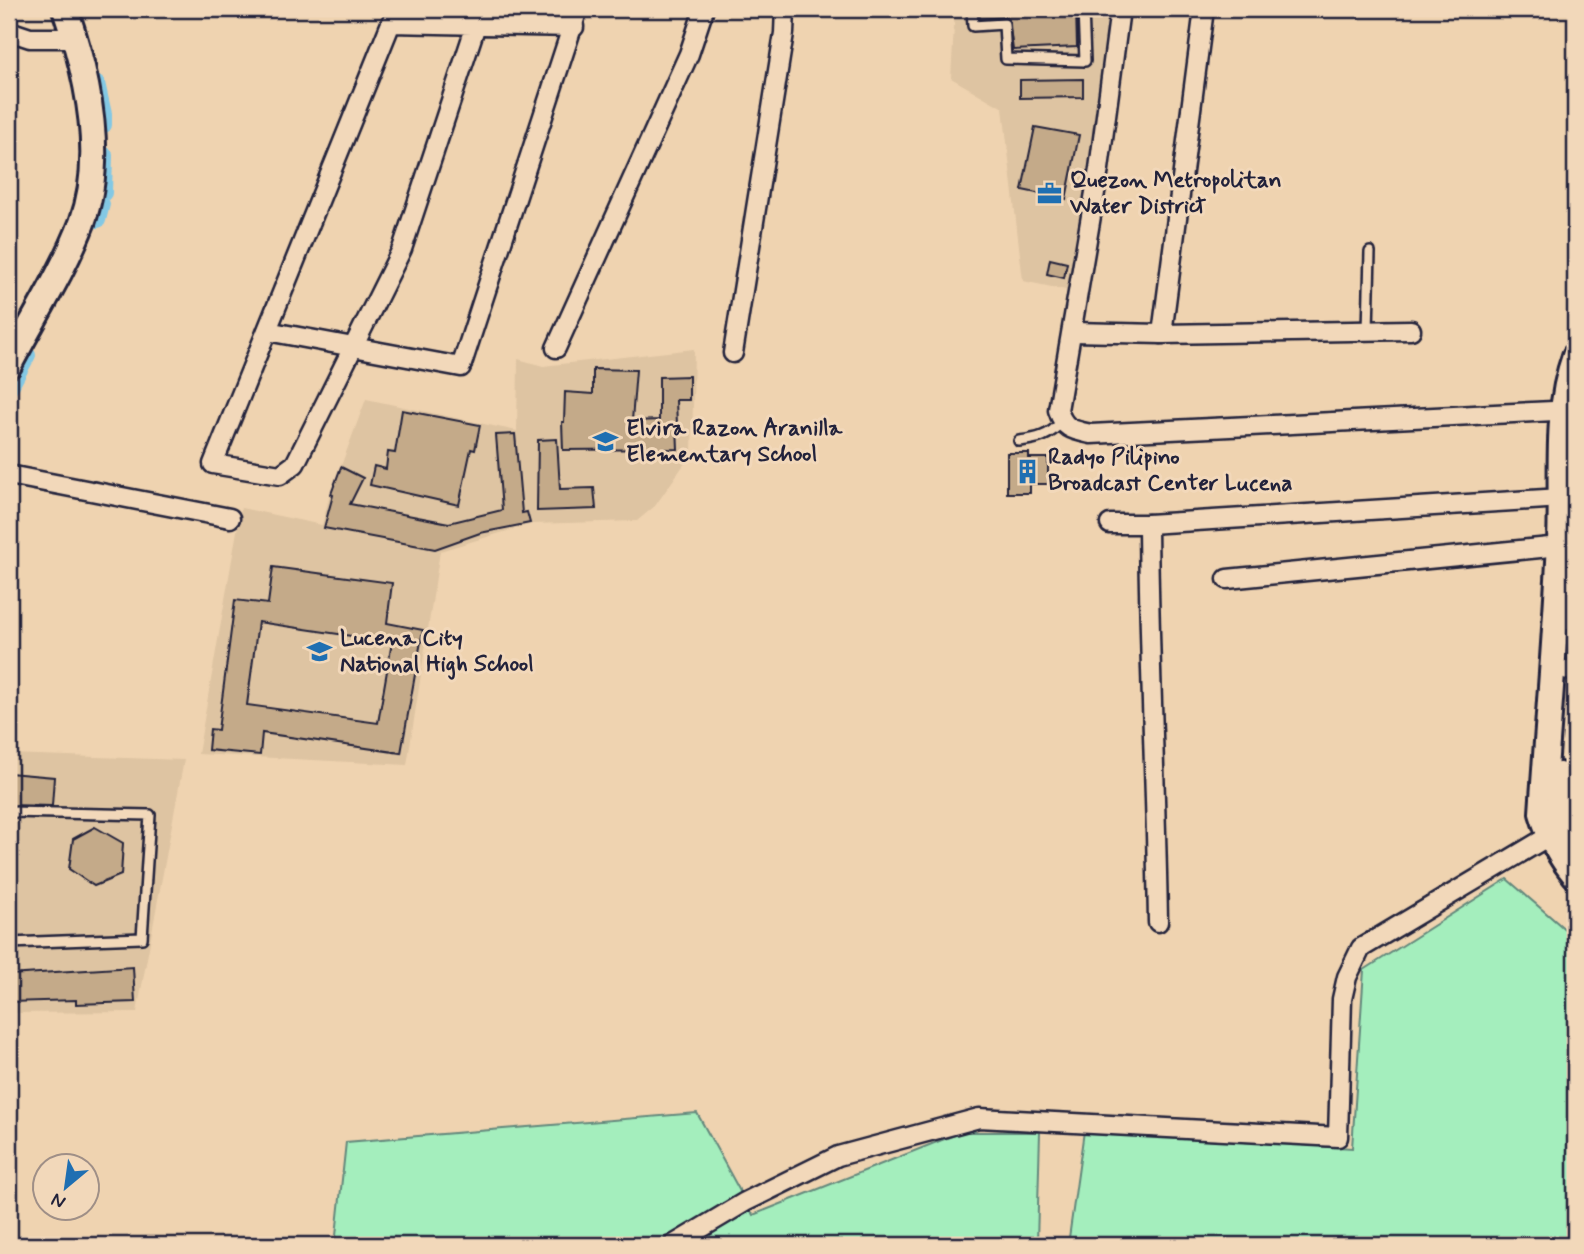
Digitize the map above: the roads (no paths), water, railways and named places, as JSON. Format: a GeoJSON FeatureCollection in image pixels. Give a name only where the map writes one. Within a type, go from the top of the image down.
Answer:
{"type":"FeatureCollection","features":[{"type":"Feature","properties":{"kind":"street"},"geometry":{"type":"LineString","coordinates":[[9,365],[69,250],[82,221],[92,183],[88,90],[65,9]]}},
{"type":"Feature","properties":{"kind":"street"},"geometry":{"type":"LineString","coordinates":[[267,331],[461,367],[579,9]]}},
{"type":"Feature","properties":{"kind":"street"},"geometry":{"type":"LineString","coordinates":[[556,348],[689,54],[704,9]]}},
{"type":"Feature","properties":{"kind":"street"},"geometry":{"type":"LineString","coordinates":[[733,353],[784,33],[785,9]]}},
{"type":"Feature","properties":{"kind":"street"},"geometry":{"type":"LineString","coordinates":[[1120,9],[1099,169],[1058,410],[1061,422],[1073,430],[1091,434],[1569,410]]}},
{"type":"Feature","properties":{"kind":"street"},"geometry":{"type":"LineString","coordinates":[[1161,334],[1204,9]]}},
{"type":"Feature","properties":{"kind":"street"},"geometry":{"type":"LineString","coordinates":[[476,25],[402,249],[295,464],[280,475],[213,464],[391,23],[574,27]]}},
{"type":"Feature","properties":{"kind":"street"},"geometry":{"type":"LineString","coordinates":[[9,31],[30,38],[75,38]]}},
{"type":"Feature","properties":{"kind":"street"},"geometry":{"type":"LineString","coordinates":[[1072,332],[1161,334],[1411,330]]}},
{"type":"Feature","properties":{"kind":"street"},"geometry":{"type":"LineString","coordinates":[[1563,836],[1542,813],[1569,410],[1567,379],[1575,356]]}},
{"type":"Feature","properties":{"kind":"street"},"geometry":{"type":"LineString","coordinates":[[9,475],[230,517]]}},
{"type":"Feature","properties":{"kind":"street"},"geometry":{"type":"LineString","coordinates":[[1110,524],[1148,524],[1562,498]]}},
{"type":"Feature","properties":{"kind":"street"},"geometry":{"type":"LineString","coordinates":[[1148,524],[1149,663],[1157,816],[1158,922]]}},
{"type":"Feature","properties":{"kind":"street"},"geometry":{"type":"LineString","coordinates":[[1227,579],[1560,546]]}},
{"type":"Feature","properties":{"kind":"street"},"geometry":{"type":"LineString","coordinates":[[1575,576],[1572,670],[1558,798],[1563,836],[1561,858],[1575,875]]}},
{"type":"Feature","properties":{"kind":"street"},"geometry":{"type":"LineString","coordinates":[[673,1245],[746,1202],[838,1156],[979,1118],[1338,1137],[1342,999],[1346,977],[1361,948],[1563,836]]}},
{"type":"Feature","properties":{"kind":"lane"},"geometry":{"type":"LineString","coordinates":[[972,9],[973,26],[1004,24],[1006,59],[1086,61],[1083,9]]}},
{"type":"Feature","properties":{"kind":"lane"},"geometry":{"type":"LineString","coordinates":[[1368,331],[1370,252]]}},
{"type":"Feature","properties":{"kind":"lane"},"geometry":{"type":"LineString","coordinates":[[1019,441],[1038,439],[1053,432],[1061,422]]}},
{"type":"Feature","properties":{"kind":"lane"},"geometry":{"type":"LineString","coordinates":[[9,812],[150,815],[142,938],[9,943]]}},
{"type":"Feature","properties":{"kind":"waterway"},"geometry":{"type":"LineString","coordinates":[[97,83],[104,125]]}},
{"type":"Feature","properties":{"kind":"waterway"},"geometry":{"type":"LineString","coordinates":[[104,193],[105,155]]}},
{"type":"Feature","properties":{"kind":"waterway"},"geometry":{"type":"LineString","coordinates":[[98,220],[102,204]]}},
{"type":"Feature","properties":{"kind":"waterway"},"geometry":{"type":"LineString","coordinates":[[9,390],[28,355]]}},
{"type":"Feature","properties":{"kind":"place","name":"Quezon Metropolitan Water District"},"geometry":{"type":"Point","coordinates":[1050,194]}},
{"type":"Feature","properties":{"kind":"place","name":"Elvira Razon Aranilla Elementary School"},"geometry":{"type":"Point","coordinates":[606,442]}},
{"type":"Feature","properties":{"kind":"place","name":"Radyo Pilipino Broadcast Center Lucena"},"geometry":{"type":"Point","coordinates":[1028,471]}},
{"type":"Feature","properties":{"kind":"place","name":"Lucena City National High School"},"geometry":{"type":"Point","coordinates":[320,652]}}]}
